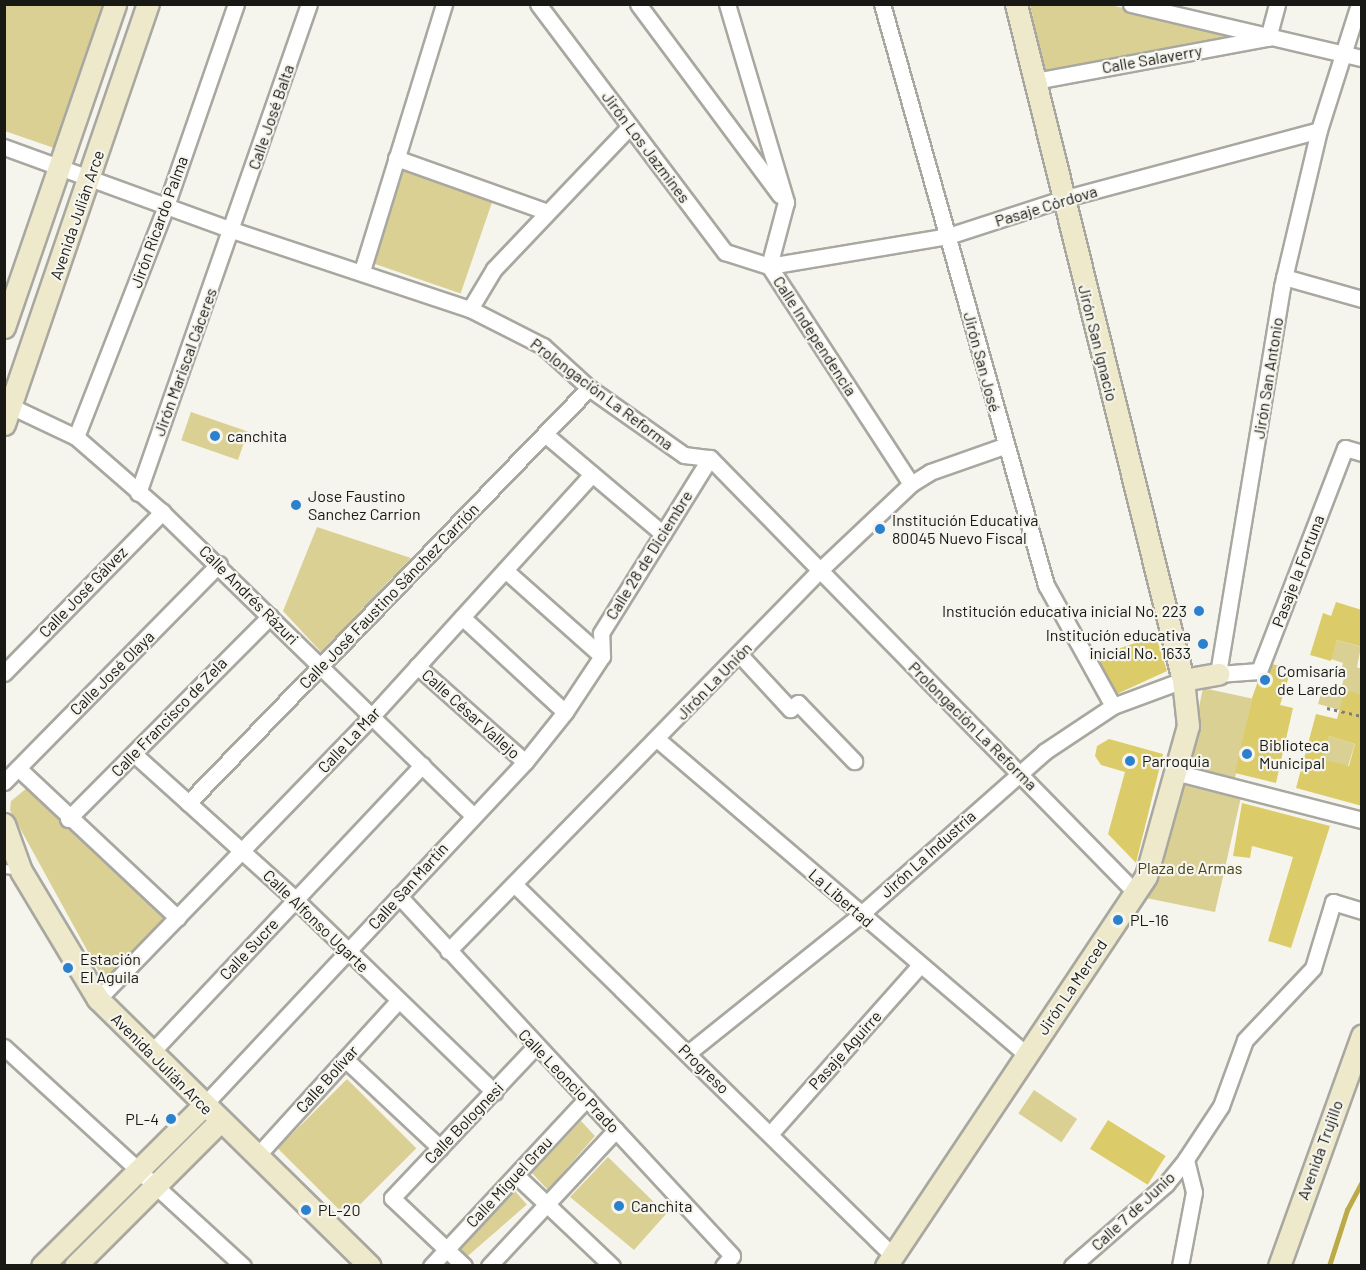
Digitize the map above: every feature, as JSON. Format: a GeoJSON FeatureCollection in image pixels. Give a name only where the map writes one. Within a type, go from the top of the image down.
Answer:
{"type":"FeatureCollection","features":[{"type":"Feature","properties":{"kind":"street","name":"Avenida Julián Arce"},"geometry":{"type":"LineString","coordinates":[[4,327],[115,4]]}},
{"type":"Feature","properties":{"kind":"street","name":"Avenida Julián Arce"},"geometry":{"type":"LineString","coordinates":[[7,411],[148,4]]}},
{"type":"Feature","properties":{"kind":"street","name":"Jirón Ricardo Palma"},"geometry":{"type":"LineString","coordinates":[[76,437],[166,206],[236,4]]}},
{"type":"Feature","properties":{"kind":"street","name":"Calle José Balta"},"geometry":{"type":"LineString","coordinates":[[232,230],[309,4]]}},
{"type":"Feature","properties":{"kind":"street"},"geometry":{"type":"LineString","coordinates":[[362,271],[444,4]]}},
{"type":"Feature","properties":{"kind":"street","name":"Jirón Los Jazmines"},"geometry":{"type":"LineString","coordinates":[[538,4],[725,252],[770,266]]}},
{"type":"Feature","properties":{"kind":"street"},"geometry":{"type":"LineString","coordinates":[[638,4],[786,202]]}},
{"type":"Feature","properties":{"kind":"street"},"geometry":{"type":"LineString","coordinates":[[727,4],[786,202]]}},
{"type":"Feature","properties":{"kind":"street","name":"Jirón San José"},"geometry":{"type":"LineString","coordinates":[[882,4],[948,236],[1004,446],[1046,585],[1113,706]]}},
{"type":"Feature","properties":{"kind":"street","name":"Jirón San Ignacio"},"geometry":{"type":"LineString","coordinates":[[1017,4],[1062,199],[1183,680]]}},
{"type":"Feature","properties":{"kind":"street"},"geometry":{"type":"LineString","coordinates":[[1131,4],[1268,38],[1344,52],[1362,58]]}},
{"type":"Feature","properties":{"kind":"street"},"geometry":{"type":"LineString","coordinates":[[1268,38],[1277,4]]}},
{"type":"Feature","properties":{"kind":"street","name":"Jirón San Antonio"},"geometry":{"type":"LineString","coordinates":[[1218,674],[1284,278],[1319,130],[1359,4]]}},
{"type":"Feature","properties":{"kind":"street","name":"Calle Salaverry"},"geometry":{"type":"LineString","coordinates":[[1035,81],[1268,38]]}},
{"type":"Feature","properties":{"kind":"street"},"geometry":{"type":"LineString","coordinates":[[471,309],[494,270],[545,211],[630,126]]}},
{"type":"Feature","properties":{"kind":"street","name":"Pasaje Córdova"},"geometry":{"type":"LineString","coordinates":[[770,266],[948,236],[1062,199],[1319,130]]}},
{"type":"Feature","properties":{"kind":"street","name":"Prolongación La Reforma"},"geometry":{"type":"LineString","coordinates":[[4,147],[232,230],[362,271],[471,309],[543,346],[589,388],[684,455],[710,458],[1135,892]]}},
{"type":"Feature","properties":{"kind":"street"},"geometry":{"type":"LineString","coordinates":[[396,158],[545,211]]}},
{"type":"Feature","properties":{"kind":"street","name":"Calle Independencia"},"geometry":{"type":"LineString","coordinates":[[786,202],[770,266],[911,484]]}},
{"type":"Feature","properties":{"kind":"street","name":"Jirón Mariscal Cáceres"},"geometry":{"type":"LineString","coordinates":[[138,493],[232,230]]}},
{"type":"Feature","properties":{"kind":"street"},"geometry":{"type":"LineString","coordinates":[[1284,278],[1361,297]]}},
{"type":"Feature","properties":{"kind":"street","name":"Calle José Faustino Sánchez Carrión"},"geometry":{"type":"LineString","coordinates":[[188,803],[589,388]]}},
{"type":"Feature","properties":{"kind":"street","name":"Calle Andrés Rázuri"},"geometry":{"type":"LineString","coordinates":[[7,411],[76,437],[219,564],[472,815]]}},
{"type":"Feature","properties":{"kind":"street"},"geometry":{"type":"LineString","coordinates":[[546,435],[663,534]]}},
{"type":"Feature","properties":{"kind":"street","name":"Jirón La Unión"},"geometry":{"type":"LineString","coordinates":[[448,951],[740,655],[819,571],[911,484],[930,472],[1004,446]]}},
{"type":"Feature","properties":{"kind":"street","name":"Pasaje la Fortuna"},"geometry":{"type":"LineString","coordinates":[[1218,674],[1259,671],[1345,448],[1362,453]]}},
{"type":"Feature","properties":{"kind":"street","name":"Calle 28 de Diciembre"},"geometry":{"type":"LineString","coordinates":[[602,656],[601,633],[710,458]]}},
{"type":"Feature","properties":{"kind":"street","name":"Calle La Mar"},"geometry":{"type":"LineString","coordinates":[[98,999],[242,853],[372,716],[592,474]]}},
{"type":"Feature","properties":{"kind":"street","name":"Calle José Gálvez"},"geometry":{"type":"LineString","coordinates":[[4,673],[162,512]]}},
{"type":"Feature","properties":{"kind":"street","name":"Calle José Olaya"},"geometry":{"type":"LineString","coordinates":[[4,782],[219,564]]}},
{"type":"Feature","properties":{"kind":"street"},"geometry":{"type":"LineString","coordinates":[[505,570],[602,656]]}},
{"type":"Feature","properties":{"kind":"street","name":"Calle Francisco de Zela"},"geometry":{"type":"LineString","coordinates":[[68,819],[270,616]]}},
{"type":"Feature","properties":{"kind":"street"},"geometry":{"type":"LineString","coordinates":[[462,617],[565,712]]}},
{"type":"Feature","properties":{"kind":"street"},"geometry":{"type":"LineString","coordinates":[[740,655],[790,709],[798,703],[855,760]]}},
{"type":"Feature","properties":{"kind":"street","name":"Calle San Martín"},"geometry":{"type":"LineString","coordinates":[[203,1106],[348,952],[472,815],[525,762],[565,712],[602,656]]}},
{"type":"Feature","properties":{"kind":"street","name":"Calle César Vallejo"},"geometry":{"type":"LineString","coordinates":[[417,666],[525,762]]}},
{"type":"Feature","properties":{"kind":"street"},"geometry":{"type":"LineString","coordinates":[[1183,680],[1218,674]]}},
{"type":"Feature","properties":{"kind":"street","name":"Jirón La Industria"},"geometry":{"type":"LineString","coordinates":[[688,1053],[860,915],[1019,772],[1113,706],[1183,680]]}},
{"type":"Feature","properties":{"kind":"street","name":"Jirón La Merced"},"geometry":{"type":"LineString","coordinates":[[888,1260],[1146,876],[1188,726],[1183,680]]}},
{"type":"Feature","properties":{"kind":"street","name":"La Libertad"},"geometry":{"type":"LineString","coordinates":[[657,739],[919,966],[1026,1054]]}},
{"type":"Feature","properties":{"kind":"street","name":"Calle Alfonso Ugarte"},"geometry":{"type":"LineString","coordinates":[[135,754],[296,900],[494,1092]]}},
{"type":"Feature","properties":{"kind":"street","name":"Calle Sucre"},"geometry":{"type":"LineString","coordinates":[[150,1054],[422,765]]}},
{"type":"Feature","properties":{"kind":"street"},"geometry":{"type":"LineString","coordinates":[[18,768],[68,819],[178,918]]}},
{"type":"Feature","properties":{"kind":"street"},"geometry":{"type":"LineString","coordinates":[[1175,772],[1362,820]]}},
{"type":"Feature","properties":{"kind":"street","name":"Avenida Julián Arce"},"geometry":{"type":"LineString","coordinates":[[4,824],[13,870],[98,999],[219,1122],[370,1266]]}},
{"type":"Feature","properties":{"kind":"street","name":"Progreso"},"geometry":{"type":"LineString","coordinates":[[514,884],[770,1134],[888,1260]]}},
{"type":"Feature","properties":{"kind":"street","name":"Calle Leoncio Prado"},"geometry":{"type":"LineString","coordinates":[[399,896],[535,1047],[587,1098],[732,1256],[723,1266]]}},
{"type":"Feature","properties":{"kind":"street","name":"Calle 7 de Junio"},"geometry":{"type":"LineString","coordinates":[[1072,1266],[1166,1184],[1186,1160],[1221,1106],[1245,1040],[1313,968],[1333,902],[1362,910]]}},
{"type":"Feature","properties":{"kind":"street","name":"Pasaje Aguirre"},"geometry":{"type":"LineString","coordinates":[[770,1134],[919,966]]}},
{"type":"Feature","properties":{"kind":"street","name":"Calle Bolívar"},"geometry":{"type":"LineString","coordinates":[[256,1157],[398,1001]]}},
{"type":"Feature","properties":{"kind":"street","name":"Avenida Trujillo"},"geometry":{"type":"LineString","coordinates":[[1278,1266],[1362,1035]]}},
{"type":"Feature","properties":{"kind":"street"},"geometry":{"type":"LineString","coordinates":[[4,1047],[141,1169],[243,1266]]}},
{"type":"Feature","properties":{"kind":"street","name":"Calle Bolognesi"},"geometry":{"type":"LineString","coordinates":[[447,1249],[392,1198],[535,1047]]}},
{"type":"Feature","properties":{"kind":"street"},"geometry":{"type":"LineString","coordinates":[[345,1059],[440,1148]]}},
{"type":"Feature","properties":{"kind":"street","name":"Calle Miguel Grau"},"geometry":{"type":"LineString","coordinates":[[431,1266],[587,1098]]}},
{"type":"Feature","properties":{"kind":"street"},"geometry":{"type":"LineString","coordinates":[[42,1266],[203,1106]]}},
{"type":"Feature","properties":{"kind":"street"},"geometry":{"type":"LineString","coordinates":[[75,1266],[219,1122]]}},
{"type":"Feature","properties":{"kind":"street"},"geometry":{"type":"LineString","coordinates":[[489,1266],[616,1130]]}},
{"type":"Feature","properties":{"kind":"street"},"geometry":{"type":"LineString","coordinates":[[1180,1266],[1194,1192],[1186,1160]]}},
{"type":"Feature","properties":{"kind":"street"},"geometry":{"type":"LineString","coordinates":[[517,1176],[612,1266]]}},
{"type":"Feature","properties":{"kind":"street"},"geometry":{"type":"LineString","coordinates":[[447,1249],[464,1266]]}},
{"type":"Feature","properties":{"kind":"path"},"geometry":{"type":"LineString","coordinates":[[1327,708],[1362,716]]}},
{"type":"Feature","properties":{"kind":"green space"},"geometry":{"type":"Polygon","coordinates":[[[5,4],[103,5],[54,148],[5,131],[5,4]]]}},
{"type":"Feature","properties":{"kind":"green space"},"geometry":{"type":"Polygon","coordinates":[[[1030,5],[1110,5],[1253,38],[1045,71],[1030,5]]]}},
{"type":"Feature","properties":{"kind":"green space"},"geometry":{"type":"Polygon","coordinates":[[[403,169],[493,200],[461,294],[371,263],[403,169]]]}},
{"type":"Feature","properties":{"kind":"green space","name":"canchita"},"geometry":{"type":"Polygon","coordinates":[[[191,412],[248,432],[238,460],[181,440],[191,412]]]}},
{"type":"Feature","properties":{"kind":"green space"},"geometry":{"type":"Polygon","coordinates":[[[317,527],[411,558],[321,652],[283,611],[317,527]]]}},
{"type":"Feature","properties":{"kind":"green space"},"geometry":{"type":"Polygon","coordinates":[[[1337,640],[1361,647],[1357,667],[1361,669],[1361,695],[1340,710],[1318,704],[1323,687],[1340,692],[1344,678],[1340,676],[1343,663],[1331,659],[1337,640]]]}},
{"type":"Feature","properties":{"kind":"green space"},"geometry":{"type":"Polygon","coordinates":[[[1203,688],[1252,698],[1235,780],[1186,769],[1203,688]]]}},
{"type":"Feature","properties":{"kind":"green space"},"geometry":{"type":"Polygon","coordinates":[[[1329,736],[1355,744],[1348,767],[1322,759],[1329,736]]]}},
{"type":"Feature","properties":{"kind":"green space","name":"Plaza de Armas"},"geometry":{"type":"Polygon","coordinates":[[[1184,782],[1241,797],[1215,912],[1146,898],[1184,782]]]}},
{"type":"Feature","properties":{"kind":"green space"},"geometry":{"type":"Polygon","coordinates":[[[27,788],[168,917],[104,981],[10,810],[11,801],[27,788]]]}},
{"type":"Feature","properties":{"kind":"green space"},"geometry":{"type":"Polygon","coordinates":[[[347,1079],[416,1148],[347,1218],[278,1148],[347,1079]]]}},
{"type":"Feature","properties":{"kind":"green space"},"geometry":{"type":"Polygon","coordinates":[[[1034,1090],[1077,1119],[1061,1142],[1018,1113],[1034,1090]]]}},
{"type":"Feature","properties":{"kind":"green space"},"geometry":{"type":"Polygon","coordinates":[[[581,1121],[595,1136],[548,1190],[532,1173],[581,1121]]]}},
{"type":"Feature","properties":{"kind":"green space","name":"Canchita"},"geometry":{"type":"Polygon","coordinates":[[[608,1157],[666,1214],[634,1250],[570,1197],[608,1157]]]}},
{"type":"Feature","properties":{"kind":"green space"},"geometry":{"type":"Polygon","coordinates":[[[515,1191],[527,1205],[467,1256],[455,1243],[515,1191]]]}},
{"type":"Feature","properties":{"kind":"building"},"geometry":{"type":"Polygon","coordinates":[[[1336,602],[1362,610],[1362,647],[1337,640],[1331,661],[1310,655],[1323,613],[1331,616],[1336,602]]]}},
{"type":"Feature","properties":{"kind":"building"},"geometry":{"type":"Polygon","coordinates":[[[1156,636],[1167,671],[1117,694],[1097,656],[1156,636]]]}},
{"type":"Feature","properties":{"kind":"building"},"geometry":{"type":"Polygon","coordinates":[[[1272,664],[1280,666],[1278,672],[1289,676],[1280,705],[1293,708],[1276,783],[1235,773],[1252,698],[1258,681],[1265,678],[1272,664]]]}},
{"type":"Feature","properties":{"kind":"building"},"geometry":{"type":"Polygon","coordinates":[[[1345,690],[1362,695],[1362,806],[1296,788],[1316,714],[1337,719],[1345,690]],[[1329,736],[1323,759],[1349,766],[1355,744],[1329,736]]]}},
{"type":"Feature","properties":{"kind":"building"},"geometry":{"type":"Polygon","coordinates":[[[1109,739],[1163,754],[1136,863],[1108,834],[1125,772],[1101,765],[1095,756],[1097,746],[1109,739]]]}},
{"type":"Feature","properties":{"kind":"building"},"geometry":{"type":"Polygon","coordinates":[[[1242,803],[1330,826],[1291,948],[1268,941],[1293,857],[1252,846],[1250,858],[1233,856],[1242,803]]]}},
{"type":"Feature","properties":{"kind":"building"},"geometry":{"type":"Polygon","coordinates":[[[1108,1120],[1166,1156],[1148,1185],[1090,1149],[1108,1120]]]}},
{"type":"Feature","properties":{"kind":"waterway"},"geometry":{"type":"LineString","coordinates":[[1329,1266],[1347,1210],[1362,1182]]}},
{"type":"Feature","properties":{"kind":"place","name":"canchita"},"geometry":{"type":"Point","coordinates":[215,436]}},
{"type":"Feature","properties":{"kind":"place","name":"Jose Faustino Sanchez Carrion"},"geometry":{"type":"Point","coordinates":[296,505]}},
{"type":"Feature","properties":{"kind":"place","name":"Institución Educativa 80045 Nuevo Fiscal"},"geometry":{"type":"Point","coordinates":[880,529]}},
{"type":"Feature","properties":{"kind":"place","name":"Institución educativa inicial No. 223"},"geometry":{"type":"Point","coordinates":[1199,611]}},
{"type":"Feature","properties":{"kind":"place","name":"Institución educativa inicial No. 1633"},"geometry":{"type":"Point","coordinates":[1203,644]}},
{"type":"Feature","properties":{"kind":"place","name":"Comisaría de Laredo"},"geometry":{"type":"Point","coordinates":[1265,680]}},
{"type":"Feature","properties":{"kind":"place","name":"Biblioteca Municipal"},"geometry":{"type":"Point","coordinates":[1247,754]}},
{"type":"Feature","properties":{"kind":"place","name":"Parroquia"},"geometry":{"type":"Point","coordinates":[1130,761]}},
{"type":"Feature","properties":{"kind":"place","name":"PL-16"},"geometry":{"type":"Point","coordinates":[1118,920]}},
{"type":"Feature","properties":{"kind":"place","name":"Estación El Aguila"},"geometry":{"type":"Point","coordinates":[68,968]}},
{"type":"Feature","properties":{"kind":"place","name":"PL-4"},"geometry":{"type":"Point","coordinates":[171,1119]}},
{"type":"Feature","properties":{"kind":"place","name":"Canchita"},"geometry":{"type":"Point","coordinates":[619,1206]}},
{"type":"Feature","properties":{"kind":"place","name":"PL-20"},"geometry":{"type":"Point","coordinates":[306,1210]}}]}
